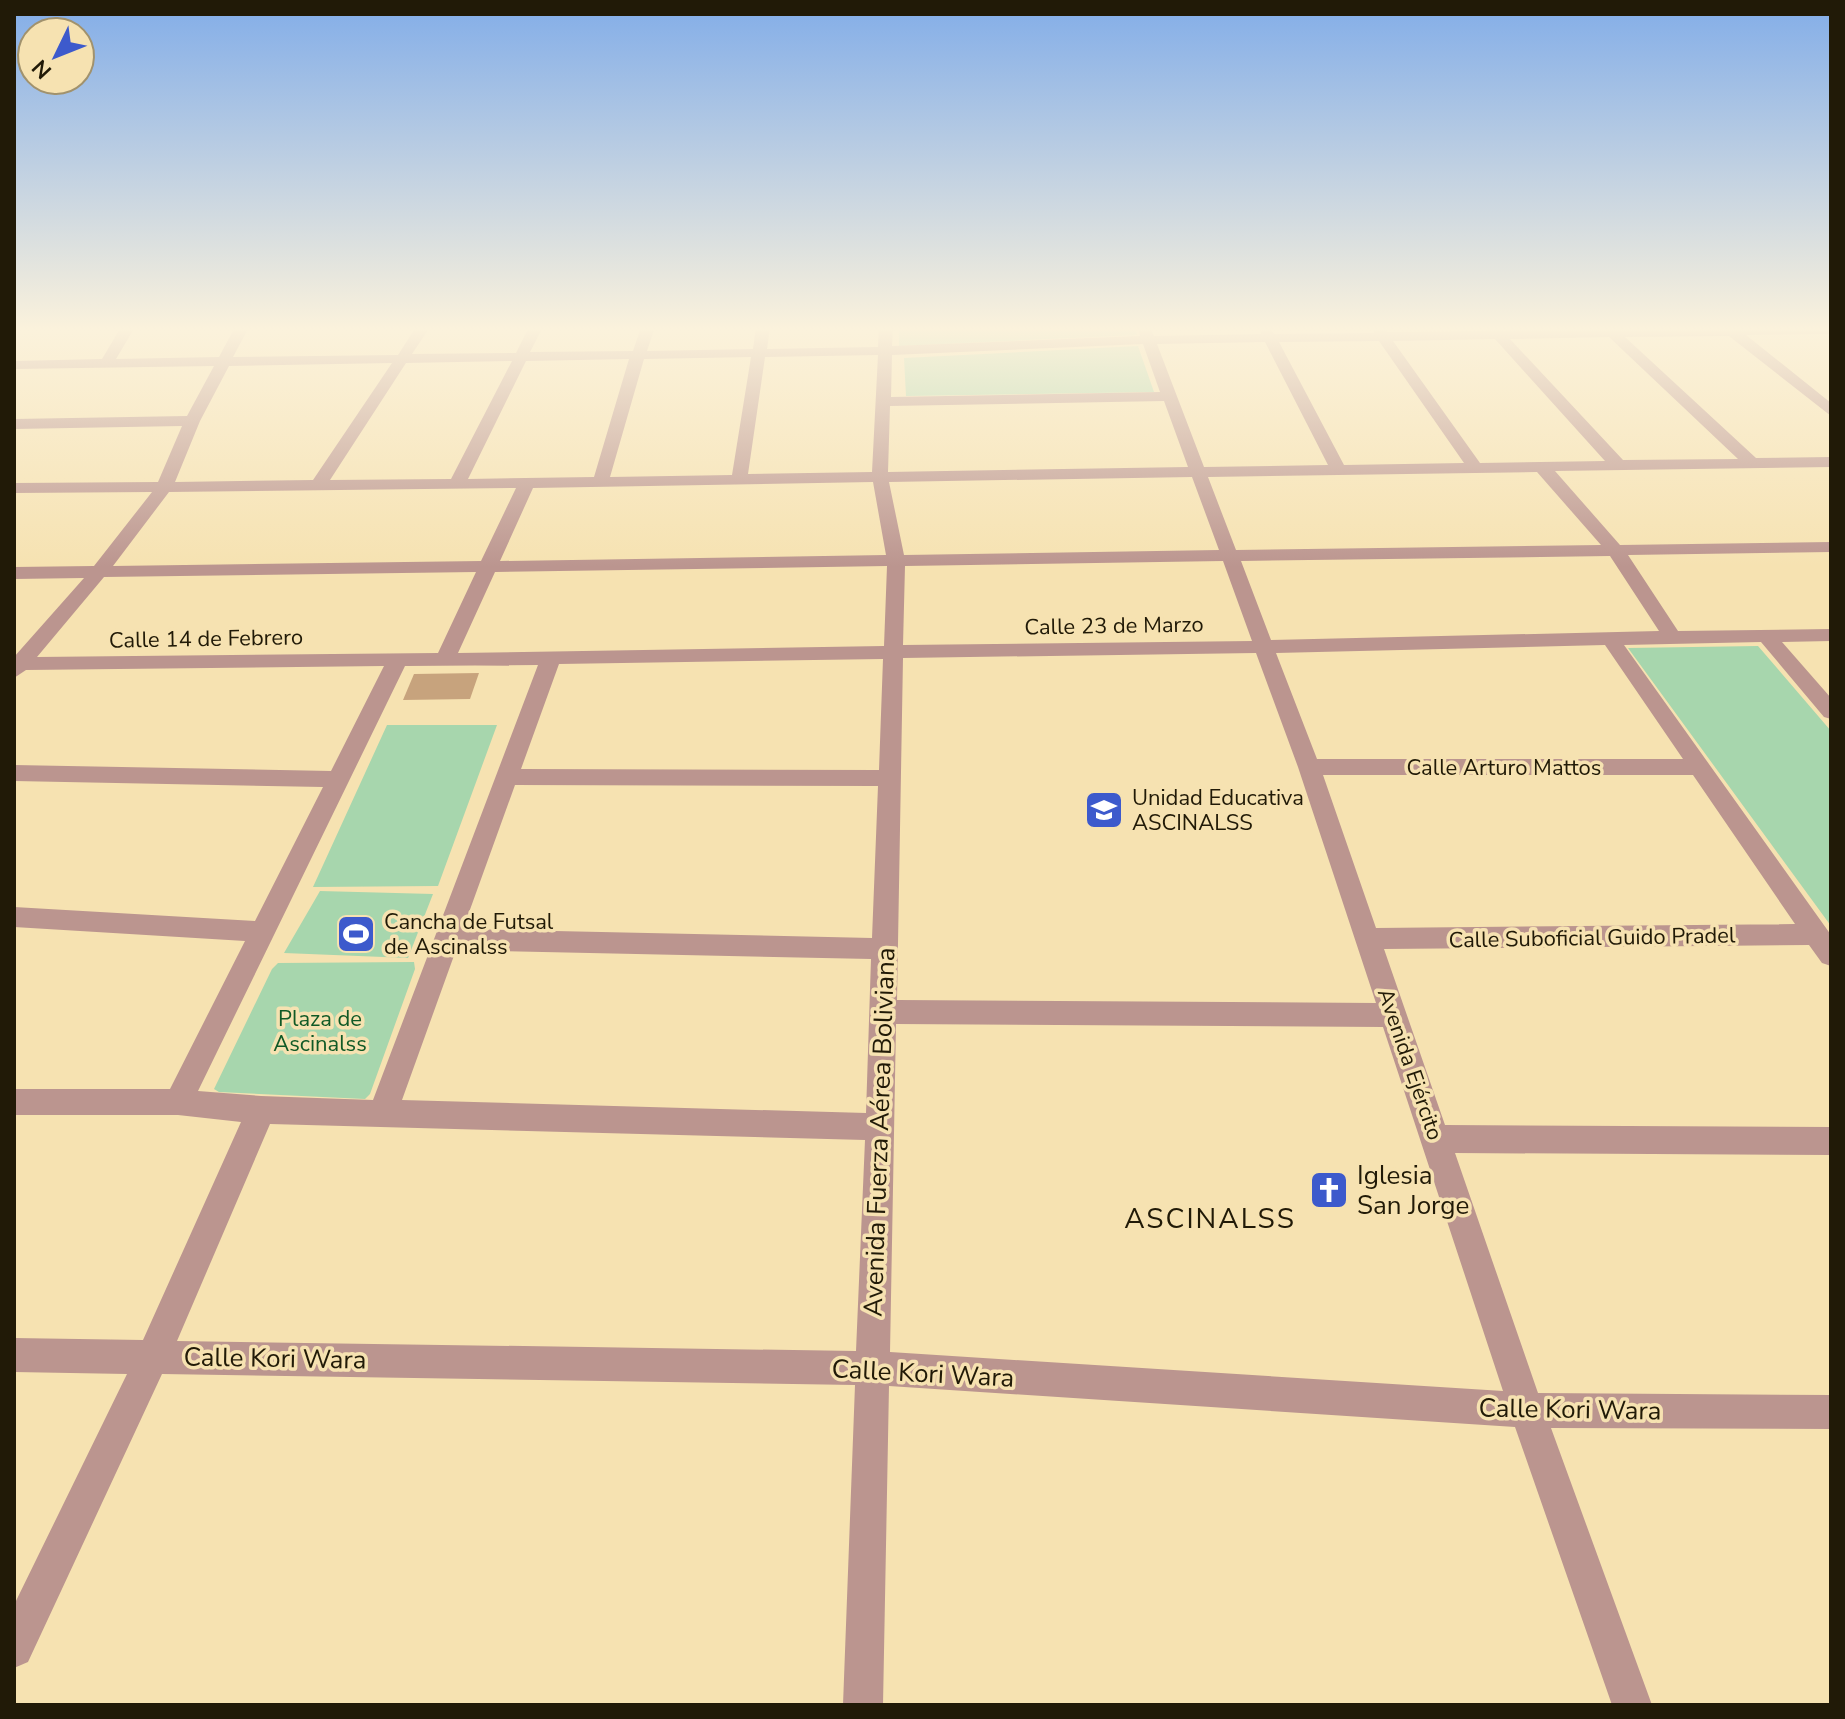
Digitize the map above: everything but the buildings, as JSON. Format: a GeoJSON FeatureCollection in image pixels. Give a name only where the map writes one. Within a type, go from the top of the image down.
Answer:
{"type":"FeatureCollection","features":[{"type":"Feature","properties":{"kind":"street"},"geometry":{"type":"LineString","coordinates":[[16,666],[99,572],[165,486],[199,407]]}},
{"type":"Feature","properties":{"kind":"street"},"geometry":{"type":"LineString","coordinates":[[318,485],[369,407]]}},
{"type":"Feature","properties":{"kind":"street"},"geometry":{"type":"LineString","coordinates":[[457,484],[494,407]]}},
{"type":"Feature","properties":{"kind":"street"},"geometry":{"type":"LineString","coordinates":[[601,481],[622,407]]}},
{"type":"Feature","properties":{"kind":"street"},"geometry":{"type":"LineString","coordinates":[[739,480],[750,407]]}},
{"type":"Feature","properties":{"kind":"street","name":"Avenida Fuerza Aérea Boliviana"},"geometry":{"type":"LineString","coordinates":[[863,1705],[896,559],[880,476],[883,407]]}},
{"type":"Feature","properties":{"kind":"street","name":"Avenida Ejército"},"geometry":{"type":"LineString","coordinates":[[1174,407],[1309,767],[1438,1139],[1527,1410],[1632,1705]]}},
{"type":"Feature","properties":{"kind":"street"},"geometry":{"type":"LineString","coordinates":[[1306,407],[1339,471]]}},
{"type":"Feature","properties":{"kind":"street"},"geometry":{"type":"LineString","coordinates":[[1434,407],[1476,468]]}},
{"type":"Feature","properties":{"kind":"street"},"geometry":{"type":"LineString","coordinates":[[1565,407],[1620,467]]}},
{"type":"Feature","properties":{"kind":"street"},"geometry":{"type":"LineString","coordinates":[[1692,407],[1752,463]]}},
{"type":"Feature","properties":{"kind":"street"},"geometry":{"type":"LineString","coordinates":[[14,424],[192,421]]}},
{"type":"Feature","properties":{"kind":"street"},"geometry":{"type":"LineString","coordinates":[[14,488],[1831,462]]}},
{"type":"Feature","properties":{"kind":"street"},"geometry":{"type":"LineString","coordinates":[[1543,468],[1616,551],[1671,635]]}},
{"type":"Feature","properties":{"kind":"street"},"geometry":{"type":"LineString","coordinates":[[445,659],[527,482]]}},
{"type":"Feature","properties":{"kind":"street"},"geometry":{"type":"LineString","coordinates":[[14,573],[1831,547]]}},
{"type":"Feature","properties":{"kind":"street","name":"Calle 23 de Marzo"},"geometry":{"type":"LineString","coordinates":[[398,659],[820,655],[893,651],[1264,647],[1671,635],[1831,635]]}},
{"type":"Feature","properties":{"kind":"street"},"geometry":{"type":"LineString","coordinates":[[1766,635],[1831,712]]}},
{"type":"Feature","properties":{"kind":"street"},"geometry":{"type":"LineString","coordinates":[[1609,637],[1824,944]]}},
{"type":"Feature","properties":{"kind":"street"},"geometry":{"type":"LineString","coordinates":[[383,1112],[551,658]]}},
{"type":"Feature","properties":{"kind":"street"},"geometry":{"type":"LineString","coordinates":[[178,1102],[398,659]]}},
{"type":"Feature","properties":{"kind":"street","name":"Calle 14 de Febrero"},"geometry":{"type":"LineString","coordinates":[[16,666],[398,659]]}},
{"type":"Feature","properties":{"kind":"street","name":"Calle Arturo Mattos"},"geometry":{"type":"LineString","coordinates":[[1309,767],[1699,767]]}},
{"type":"Feature","properties":{"kind":"street"},"geometry":{"type":"LineString","coordinates":[[14,773],[341,779]]}},
{"type":"Feature","properties":{"kind":"street"},"geometry":{"type":"LineString","coordinates":[[506,777],[890,778]]}},
{"type":"Feature","properties":{"kind":"street"},"geometry":{"type":"LineString","coordinates":[[14,917],[265,932]]}},
{"type":"Feature","properties":{"kind":"street"},"geometry":{"type":"LineString","coordinates":[[447,939],[885,949]]}},
{"type":"Feature","properties":{"kind":"street","name":"Calle Suboficial Guido Pradel"},"geometry":{"type":"LineString","coordinates":[[1367,939],[1824,944]]}},
{"type":"Feature","properties":{"kind":"street"},"geometry":{"type":"LineString","coordinates":[[883,1012],[1394,1015]]}},
{"type":"Feature","properties":{"kind":"street"},"geometry":{"type":"LineString","coordinates":[[14,1102],[178,1102],[261,1110],[880,1127]]}},
{"type":"Feature","properties":{"kind":"street"},"geometry":{"type":"LineString","coordinates":[[14,1648],[153,1356],[261,1110]]}},
{"type":"Feature","properties":{"kind":"street"},"geometry":{"type":"LineString","coordinates":[[1438,1139],[1831,1141]]}},
{"type":"Feature","properties":{"kind":"street","name":"Calle Kori Wara"},"geometry":{"type":"LineString","coordinates":[[14,1355],[872,1368],[1527,1410],[1831,1412]]}},
{"type":"Feature","properties":{"kind":"green space"},"geometry":{"type":"Polygon","coordinates":[[[1758,646],[1831,731],[1831,926],[1628,648],[1758,646]]]}},
{"type":"Feature","properties":{"kind":"green space"},"geometry":{"type":"Polygon","coordinates":[[[387,725],[497,725],[438,886],[313,887],[387,725]]]}},
{"type":"Feature","properties":{"kind":"green space","name":"Cancha de Futsal de Ascinalss"},"geometry":{"type":"Polygon","coordinates":[[[320,891],[433,894],[408,958],[284,953],[320,891]]]}},
{"type":"Feature","properties":{"kind":"green space","name":"Plaza de Ascinalss"},"geometry":{"type":"Polygon","coordinates":[[[414,962],[415,969],[370,1094],[365,1099],[219,1092],[214,1089],[272,969],[278,963],[414,962]]]}},
{"type":"Feature","properties":{"kind":"place","name":"Unidad Educativa ASCINALSS"},"geometry":{"type":"Point","coordinates":[1104,810]}},
{"type":"Feature","properties":{"kind":"place","name":"Cancha de Futsal de Ascinalss"},"geometry":{"type":"Point","coordinates":[356,934]}},
{"type":"Feature","properties":{"kind":"place","name":"Iglesia San Jorge"},"geometry":{"type":"Point","coordinates":[1329,1190]}},
{"type":"Feature","properties":{"kind":"district","name":"ASCINALSS"},"geometry":{"type":"Point","coordinates":[1210,1218]}}]}
